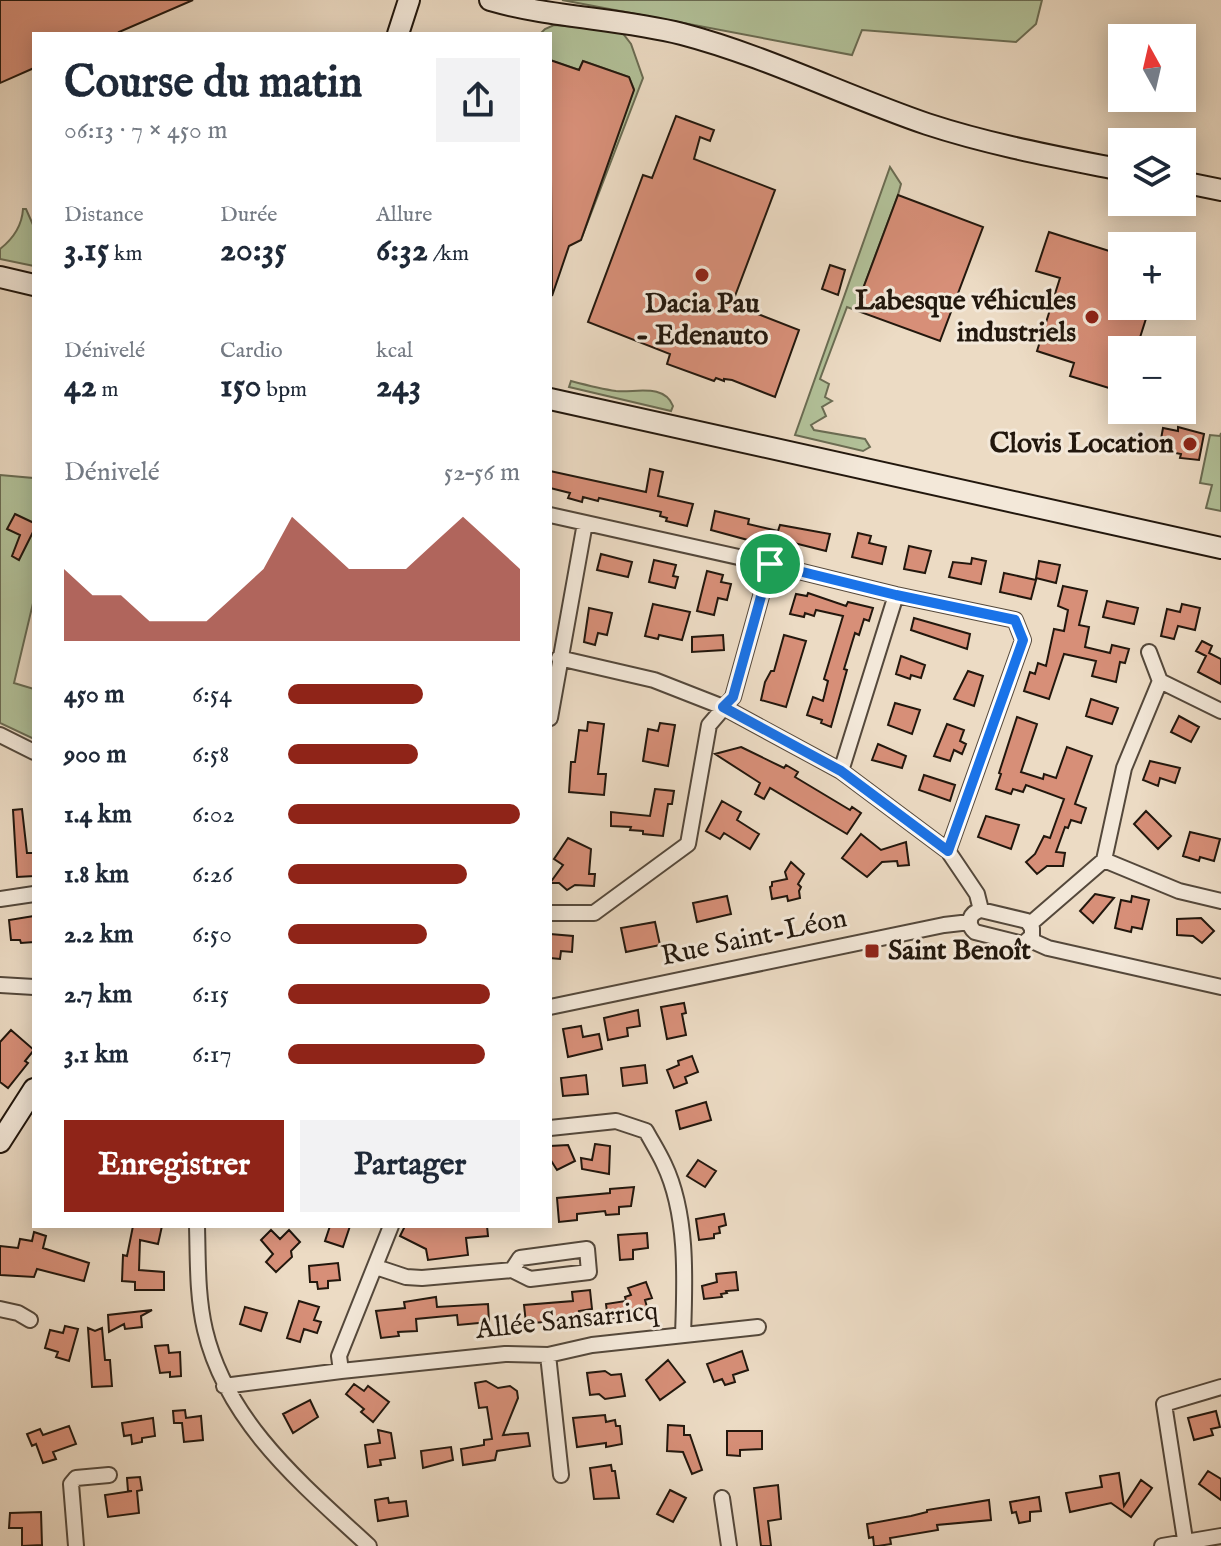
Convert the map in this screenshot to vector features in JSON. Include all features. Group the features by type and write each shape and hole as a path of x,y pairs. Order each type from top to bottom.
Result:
{"street":[{"path":"399,32 409,0"},
{"path":"490,0 680,33 765,61 928,124 1024,151 1108,167"},
{"path":"1196,185 1221,190"},
{"path":"0,277 32,285"},
{"path":"552,399 1221,548"},
{"path":"552,515 1015,620 1023,640 948,851"},
{"path":"552,705 585,523"},
{"path":"552,913 594,913 688,844 709,725 733,697 770,564"},
{"path":"841,771 896,595"},
{"path":"1149,652 1160,681 1221,711"},
{"path":"559,658 654,680 723,707 841,771 948,851 977,894 981,910"},
{"path":"1160,681 1124,768 1104,860 1030,932 1023,944 975,932 970,922 974,913 981,910 1027,921 1030,932 1048,948 1221,987"},
{"path":"2,742 32,751"},
{"path":"1104,860 1179,891 1221,901"},
{"path":"0,899 32,894"},
{"name":"Rue Saint-Léon","path":"552,1007 970,922"},
{"path":"0,985 32,987"},
{"path":"0,1142 32,1092"},
{"name":"Allée Sansarricq","path":"224,1386 505,1354 548,1355 592,1345 683,1335 685,1274 679,1217 665,1166 646,1131 616,1121 552,1128"},
{"path":"197,1228 199,1291 205,1330 224,1386 251,1429 276,1457 369,1546"},
{"path":"341,1371 339,1356 390,1228"},
{"name":"Allée Sansarricq","path":"376,1267 406,1277 512,1270 530,1279 589,1272 587,1249 520,1258 512,1270"},
{"path":"0,1309 18,1313 30,1320"},
{"path":"683,1335 758,1327"},
{"path":"548,1355 561,1475"},
{"path":"1186,1544 1164,1404 1221,1387"},
{"path":"76,1546 71,1484 76,1478 109,1475"},
{"path":"722,1498 729,1546"},
{"path":"1162,1546 1221,1536"}],"green space":[{"path":"562,0 1042,0 1036,24 1016,42 862,30 852,55"},
{"path":"554,25 621,31 631,44 643,78 582,237 634,89 629,77 583,61 579,70 552,61 552,32 542,32"},
{"path":"890,167 901,184 898,195 855,310 847,307 820,379 829,384 825,397 832,401 822,407 826,416 811,425 814,430 865,439 870,447 863,451 795,435"},
{"path":"23,209 26,209 32,222 32,266 0,259 0,249 21,221"},
{"path":"571,381 616,391 656,392 663,394 673,406 671,411 569,387"},
{"path":"1221,433 1221,511 1206,508 1212,485 1200,483 1210,435 1220,436"},
{"path":"0,475 32,478 32,607 14,683 32,688 32,738 0,723"}],"building":[{"path":"0,0 193,0 119,32 32,32 32,69 0,83"},
{"path":"552,61 579,70 583,61 629,77 634,90 581,240 569,246 552,296"},
{"path":"676,116 714,130 710,141 700,137 694,159 775,190 732,304 799,330 775,397 732,380 716,378 714,381 667,364 670,354 588,322 643,175 652,178"},
{"path":"898,195 983,227 940,341 855,310"},
{"path":"1049,232 1108,251 1108,320 1146,320 1140,336 1108,336 1108,388 1070,376 1074,363 1037,351 1060,278 1036,271"},
{"path":"830,265 845,270 838,295 822,289"},
{"name":"Clovis Location","path":"1178,427 1204,434 1199,460 1180,458 1181,454 1159,450 1163,428 1178,431"},
{"path":"650,469 663,472 658,496 693,504 687,526 666,521 667,518 660,516 661,512 599,498 598,501 583,497 582,502 568,498 570,493 552,488 552,471 646,492"},
{"path":"715,511 749,519 748,524 778,531 780,525 830,534 826,551 794,543 792,552 711,530"},
{"path":"15,514 32,522 32,534 19,560 12,556 20,535 7,529"},
{"path":"858,533 871,536 869,543 886,547 882,564 852,557"},
{"path":"909,546 931,551 925,573 904,569"},
{"path":"601,554 632,562 628,577 597,570"},
{"path":"972,558 986,561 981,584 949,577 953,562 971,564"},
{"path":"654,560 676,565 673,576 678,577 675,588 649,582"},
{"path":"1039,561 1060,565 1056,583 1036,578"},
{"path":"707,571 723,575 721,582 731,584 727,600 718,598 714,615 697,611"},
{"path":"1004,573 1036,580 1031,599 1000,592"},
{"path":"1063,586 1087,591 1079,625 1089,627 1085,647 1110,653 1112,645 1129,649 1125,663 1120,662 1116,682 1092,676 1096,661 1064,654 1049,699 1024,691 1030,672 1035,674 1038,663 1046,666 1054,629 1064,631 1068,610 1058,606"},
{"path":"808,593 846,606 848,602 873,608 869,621 864,619 859,635 855,633 831,727 807,715 813,697 823,701 828,681 824,679 843,616 816,610 814,616 790,614 796,594 807,596"},
{"path":"1107,601 1138,608 1134,624 1103,617"},
{"path":"653,604 690,612 682,640 659,635 658,639 645,636"},
{"path":"1182,604 1200,608 1195,630 1178,626 1174,639 1161,636 1167,609 1180,612"},
{"path":"589,608 612,613 607,635 598,633 595,645 584,642"},
{"path":"914,618 970,634 967,649 911,630"},
{"path":"723,635 724,650 692,652 692,637"},
{"path":"784,635 806,641 786,707 761,700 765,682 774,671"},
{"path":"1202,641 1212,646 1209,653 1221,659 1221,684 1198,672 1206,656 1196,651"},
{"path":"901,656 925,665 921,678 911,675 910,679 896,674"},
{"path":"968,671 983,676 974,706 954,699"},
{"path":"1091,699 1118,708 1112,724 1086,716"},
{"path":"895,703 920,710 912,734 888,725"},
{"path":"1179,716 1199,727 1191,742 1171,732"},
{"path":"1017,717 1037,724 1021,772 1043,779 1044,774 1056,778 1067,747 1092,756 1075,804 1086,808 1081,823 1071,820 1068,828 1065,827 1056,852 1065,853 1063,866 1047,866 1037,874 1026,862 1035,854 1044,836 1050,838 1064,799 1026,785 1023,792 1013,789 1011,794 996,789"},
{"path":"588,722 604,724 598,774 606,774 604,795 569,792 571,762 575,762 579,730 587,731"},
{"path":"660,723 675,725 668,766 643,761 648,729 658,731"},
{"path":"947,724 964,730 960,741 966,744 962,754 954,750 950,761 934,756"},
{"path":"878,744 906,756 902,768 872,760"},
{"path":"741,747 784,768 786,765 798,772 795,777 850,810 852,807 861,813 847,834 770,788 764,799 755,794 760,783 715,754"},
{"path":"1150,761 1180,768 1175,783 1160,778 1158,786 1143,780"},
{"path":"924,775 955,785 950,801 919,790"},
{"path":"655,789 674,791 672,804 668,804 663,836 643,834 643,831 630,830 631,827 611,826 611,812 650,816"},
{"path":"722,801 741,812 737,820 759,834 750,849 724,833 720,839 706,831"},
{"path":"22,809 27,853 32,853 32,876 17,877 13,810"},
{"path":"1146,811 1171,836 1158,849 1134,824"},
{"path":"986,816 1019,825 1011,849 978,837"},
{"path":"1190,832 1220,839 1214,861 1183,856"},
{"path":"861,834 881,850 906,842 909,865 898,866 897,861 882,862 867,877 842,858"},
{"path":"568,838 591,849 589,874 595,874 594,886 575,885 567,890 559,883 552,883 563,865 554,859"},
{"path":"791,862 804,874 798,884 801,887 800,898 788,901 787,896 772,899 772,882 787,879 785,872"},
{"path":"1095,894 1114,898 1093,923 1080,911"},
{"path":"727,896 731,914 697,922 693,903"},
{"path":"1132,896 1149,900 1142,929 1132,927 1131,932 1115,928 1121,900 1131,902"},
{"path":"32,916 32,942 11,940 9,920"},
{"path":"1201,918 1214,931 1202,943 1193,936 1177,935 1177,919"},
{"path":"655,922 660,945 626,952 621,928"},
{"path":"552,934 573,936 572,952 561,951 560,959 552,958"},
{"path":"684,1003 686,1013 682,1014 686,1035 667,1039 661,1007"},
{"path":"638,1010 640,1026 627,1028 628,1036 608,1040 604,1018"},
{"path":"581,1026 583,1037 599,1034 602,1049 568,1057 563,1029"},
{"path":"11,1030 32,1048 25,1061 28,1063 8,1088 0,1082 0,1042"},
{"path":"692,1056 698,1072 685,1077 687,1083 674,1088 667,1070 679,1065 678,1061"},
{"path":"645,1065 647,1083 623,1086 621,1068"},
{"path":"586,1075 588,1094 563,1096 561,1078"},
{"path":"706,1102 711,1120 680,1129 676,1111"},
{"path":"595,1144 610,1146 609,1174 582,1169 581,1158 592,1160"},
{"path":"568,1145 575,1161 557,1170 552,1162 552,1146"},
{"path":"698,1160 716,1171 705,1187 687,1176"},
{"path":"634,1187 631,1206 619,1207 619,1214 606,1215 605,1211 577,1214 577,1220 559,1222 557,1198 610,1193 610,1189"},
{"path":"724,1214 726,1225 719,1227 720,1233 714,1234 714,1238 699,1240 696,1219"},
{"path":"133,1228 162,1228 158,1244 140,1240 139,1270 164,1272 164,1290 135,1290 135,1282 122,1281 123,1255 127,1256"},
{"path":"329,1228 349,1228 343,1247 325,1241"},
{"path":"404,1228 487,1228 488,1236 466,1238 468,1255 428,1260 426,1249 400,1236"},
{"path":"271,1230 280,1239 289,1230 300,1242 291,1251 292,1257 276,1272 266,1262 273,1254 261,1240"},
{"path":"34,1232 46,1236 43,1248 89,1263 84,1281 37,1269 34,1277 0,1275 0,1246 18,1248 20,1239 32,1241"},
{"path":"647,1233 648,1248 633,1250 633,1259 620,1260 618,1235"},
{"path":"338,1263 340,1280 328,1281 328,1288 318,1289 317,1282 310,1282 309,1266"},
{"path":"736,1272 738,1290 726,1291 721,1294 722,1297 704,1299 702,1286 717,1282 716,1274"},
{"path":"646,1282 652,1298 645,1300 647,1307 608,1320 606,1304 626,1301 625,1297 631,1295 628,1288"},
{"path":"590,1290 592,1309 579,1311 580,1316 572,1317 572,1321 526,1323 524,1305 573,1301 572,1292"},
{"path":"436,1297 437,1307 488,1304 489,1322 458,1325 457,1315 416,1319 417,1331 398,1332 399,1336 381,1338 376,1311 405,1308 404,1302"},
{"path":"299,1301 319,1307 314,1320 321,1322 317,1333 304,1329 300,1342 287,1338"},
{"path":"245,1307 267,1313 261,1331 240,1324"},
{"path":"152,1310 141,1316 142,1327 125,1329 124,1324 109,1332 108,1315"},
{"path":"65,1326 78,1329 69,1361 56,1357 58,1352 45,1348 50,1330 63,1333"},
{"path":"88,1328 95,1331 102,1328 105,1360 110,1360 112,1386 92,1387"},
{"path":"168,1345 169,1353 180,1352 181,1376 170,1377 170,1372 160,1373 155,1346"},
{"path":"742,1351 748,1370 733,1375 735,1382 725,1385 722,1379 714,1382 707,1364"},
{"path":"668,1360 685,1382 660,1400 646,1380"},
{"path":"605,1371 611,1375 621,1374 625,1396 605,1399 599,1394 590,1395 587,1373"},
{"path":"486,1381 498,1388 510,1386 517,1391 518,1398 503,1435 528,1433 530,1446 497,1451 495,1460 463,1465 461,1449 484,1445 484,1440 492,1439 487,1407 479,1408 475,1383"},
{"path":"354,1384 364,1391 368,1386 389,1402 373,1422 361,1412 364,1409 346,1394"},
{"path":"310,1400 318,1417 293,1433 283,1414"},
{"path":"185,1410 186,1418 201,1416 203,1440 184,1442 182,1423 174,1423 173,1411"},
{"path":"1216,1411 1220,1427 1211,1429 1213,1435 1194,1440 1188,1418"},
{"path":"605,1415 606,1422 615,1420 616,1426 620,1426 622,1444 577,1447 573,1418"},
{"path":"153,1418 155,1436 132,1444 131,1435 124,1436 122,1423"},
{"path":"668,1425 684,1426 684,1435 690,1435 702,1470 692,1474 683,1452 667,1451"},
{"path":"69,1426 76,1444 53,1452 56,1459 43,1463 36,1444 32,1446 27,1434 40,1429 43,1435"},
{"path":"378,1430 391,1433 395,1458 380,1460 381,1465 368,1467 365,1445 380,1443"},
{"path":"727,1431 762,1431 762,1449 740,1450 740,1456 727,1455"},
{"path":"451,1447 453,1460 423,1468 421,1451"},
{"path":"611,1465 612,1471 615,1471 619,1498 594,1499 590,1468"},
{"path":"1208,1471 1221,1479 1221,1500 1199,1484"},
{"path":"1119,1473 1124,1506 1141,1480 1152,1488 1131,1517 1111,1503 1070,1512 1066,1493 1102,1487 1100,1476"},
{"path":"140,1477 142,1490 137,1491 139,1513 108,1517 105,1495 132,1491 128,1491 127,1478"},
{"path":"778,1485 781,1519 768,1521 771,1546 761,1546 754,1488"},
{"path":"670,1490 686,1498 673,1522 657,1514"},
{"path":"1039,1497 1041,1511 1030,1512 1030,1521 1019,1523 1016,1512 1012,1513 1010,1502"},
{"path":"388,1498 389,1503 406,1501 408,1516 378,1521 375,1500"},
{"path":"989,1500 991,1520 937,1525 938,1530 890,1538 891,1544 878,1546 874,1546 873,1537 869,1538 867,1524"},
{"path":"41,1512 42,1545 22,1546 22,1528 9,1528 10,1513"}],"place":[{"name":"Dacia Pau - Edenauto","path":"702,275"},
{"name":"Labesque véhicules industriels","path":"1092,317"},
{"name":"Clovis Location","path":"1190,444"},
{"name":"Saint Benoît","path":"872,951"}],"route":[{"path":"770,564 1015,620 1023,640 948,851 841,771 723,707 733,697 770,564"}]}
